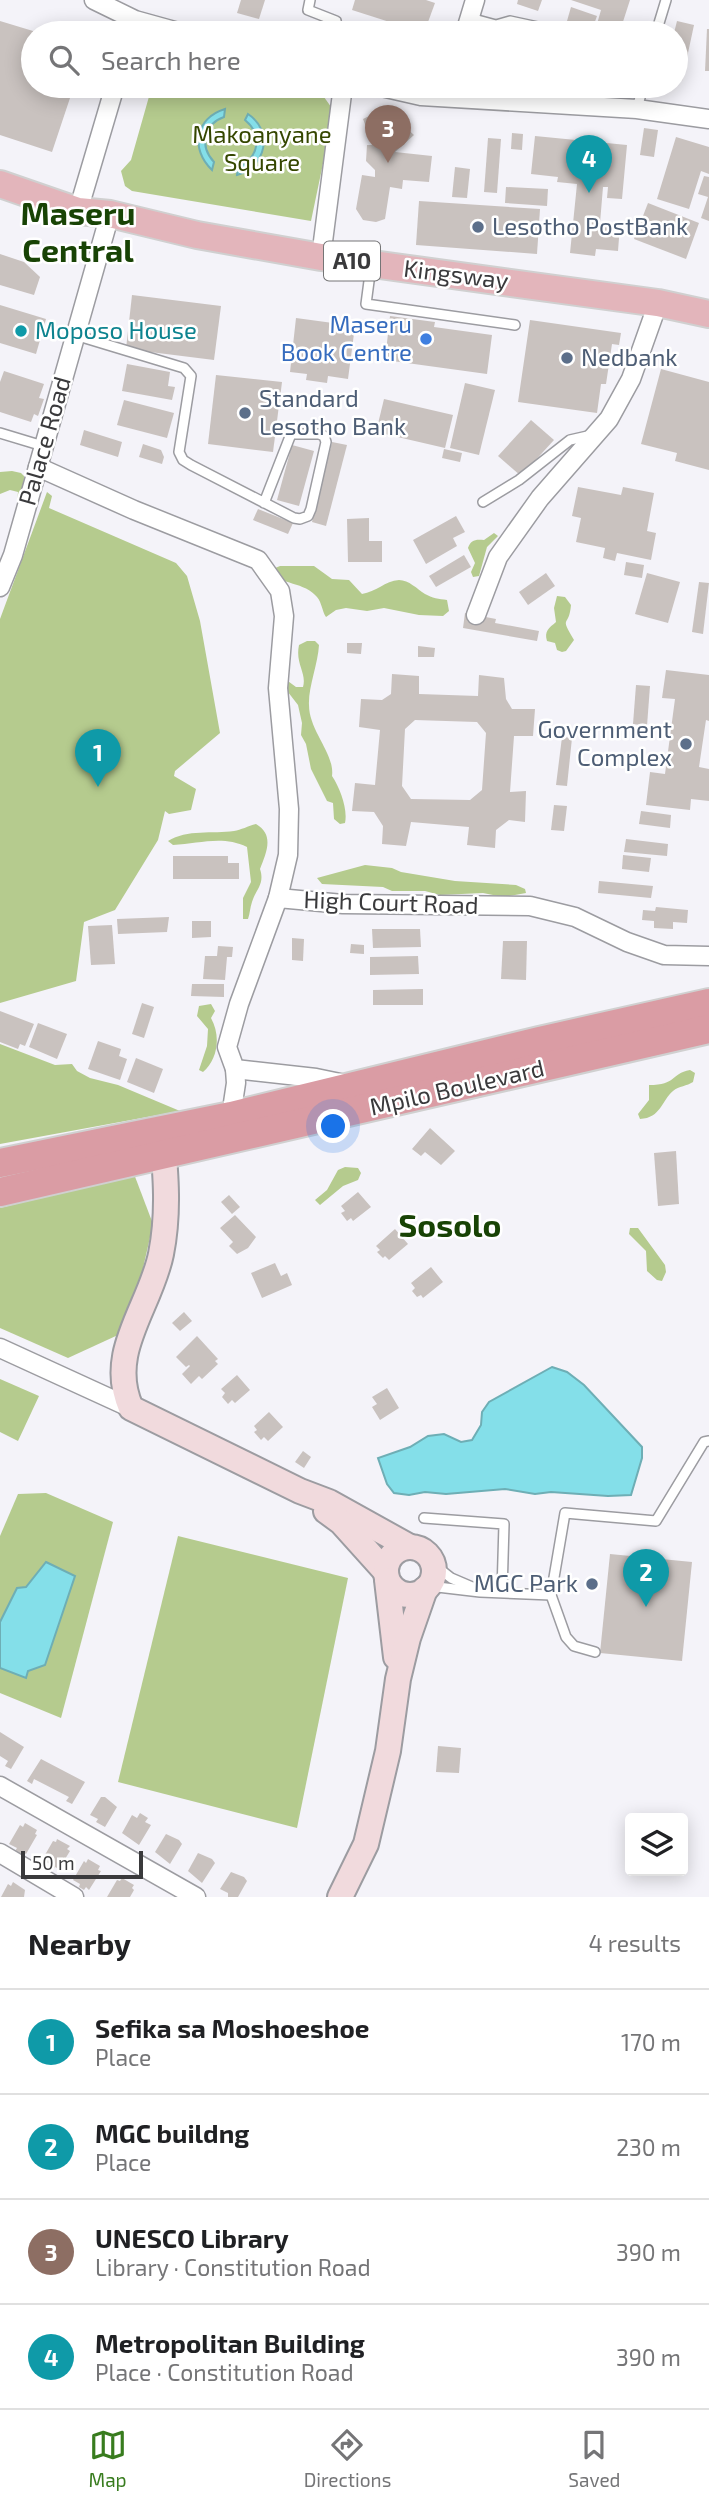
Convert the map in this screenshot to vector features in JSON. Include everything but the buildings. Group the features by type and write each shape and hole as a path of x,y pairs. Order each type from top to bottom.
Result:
{"highway":[{"name":"Mpilo Boulevard","path":"0,1192 163,1143 231,1116 709,1003"},
{"name":"Mpilo Boulevard","path":"0,1163 163,1143 709,1029"}],"main road":[{"name":"Kingsway","path":"0,184 78,211 110,214 197,235 321,257 658,303 709,314"},
{"path":"163,1143 167,1193 161,1256 123,1360 124,1393 131,1408 300,1491 329,1502 423,1552 429,1579 408,1639 398,1679 388,1751 366,1844 340,1897"},
{"path":"300,1491 341,1522 397,1591 404,1594 419,1593 429,1579"},
{"path":"398,1679 387,1565 395,1552 410,1547"}],"street":[{"path":"94,0 118,5 129,21"},
{"path":"78,211 111,98"},
{"path":"321,257 341,98"},
{"path":"515,98 637,109 709,119"},
{"name":"Palace Road","path":"0,587 13,555 110,214"},
{"path":"476,615 498,557 540,498 609,419 631,379 658,303"},
{"path":"38,467 134,510 258,560 280,591 284,617 278,688 289,810 288,855 278,898"},
{"name":"High Court Road","path":"231,1116 236,1083 235,1069 227,1047 239,1004 278,898 343,904 530,906 575,917 626,942 664,954 709,956"},
{"path":"235,1069 316,1078 350,1086"},
{"path":"0,1348 131,1408"},
{"path":"0,1786 197,1897"},
{"path":"0,1853 74,1897"}],"lane":[{"path":"310,0 308,10 335,21"},
{"path":"660,21 666,0"},
{"path":"637,109 640,98"},
{"path":"371,264 366,304 515,324"},
{"path":"75,335 184,368 191,376 179,452 183,460 264,503 294,518 308,516 327,442 324,436 319,433 291,433 264,503"},
{"path":"0,433 43,446"},
{"path":"483,502 519,480 570,440 593,435"},
{"path":"595,1651 574,1646 566,1637 551,1595 565,1513 656,1521 704,1442 709,1441"},
{"path":"424,1518 505,1524 502,1592"},
{"path":"429,1579 451,1578 480,1592"},
{"path":"429,1579 480,1592 551,1595"}],"green space":[{"name":"Makoanyane Square","path":"149,98 325,98 334,111 311,221 132,191 125,186 121,171 131,160"},
{"path":"12,471 24,476 23,512 13,533 7,568 0,582 0,569 16,517 18,492 10,490 0,494 0,472"},
{"path":"47,492 52,496 49,508 176,563 187,576 200,621 220,733 175,771 174,776 196,789 191,810 169,814 165,811 158,840 115,910 84,922 76,981 0,1003 0,619"},
{"path":"494,533 498,536 487,547 479,576 473,577 471,572 475,563 469,545"},
{"path":"280,566 314,566 332,579 349,580 362,594 389,582 403,580 428,595 447,600 449,611 443,616 419,615 384,608 367,611 346,608 336,610 326,617 319,599 312,592 279,579 268,571"},
{"path":"557,596 565,597 571,605 566,624 574,640 566,651 562,652 557,650 555,643 547,641 546,638 548,630 556,622 554,608"},
{"path":"315,641 319,645 310,691 310,715 330,759 332,776 343,799 346,817 345,823 340,824 334,819 333,803 327,801 311,769 306,744 301,735 302,723 298,705 281,683 281,676 296,687 303,687 304,677 298,652 299,645"},
{"path":"256,824 265,833 267,845 260,869 261,883 248,919 243,919 243,898 251,882 247,847 229,841 173,845 168,841 183,835 234,831"},
{"path":"365,865 455,881 516,885 525,889 526,893 503,897 483,893 440,895 425,891 392,891 383,887 322,884 317,878"},
{"path":"211,1004 215,1011 211,1018 217,1040 212,1061 203,1072 199,1070 207,1046 208,1029 197,1016 199,1006"},
{"path":"0,1044 55,1065 72,1064 77,1071 90,1078 118,1085 180,1111 0,1144"},
{"path":"690,1070 695,1073 693,1082 673,1091 657,1112 640,1119 638,1114 649,1100 649,1085 664,1083"},
{"path":"345,1167 358,1168 361,1173 358,1180 343,1186 320,1205 315,1200 327,1190 338,1170"},
{"path":"134,1174 153,1224 137,1295 118,1335 68,1358 0,1328 0,1208"},
{"path":"630,1228 638,1228 665,1265 666,1272 662,1281 647,1271 646,1251 629,1234"},
{"path":"0,1379 39,1396 18,1441 0,1432"},
{"path":"46,1493 113,1522 61,1718 0,1693 0,1536 18,1494"},
{"path":"178,1536 348,1578 297,1828 118,1782"}],"water":[{"path":"225,109 224,117 212,125 206,136 206,149 214,162 212,170 201,153 199,135 207,119"},
{"path":"248,114 261,130 263,148 255,164 237,175 238,167 250,158 256,146 254,132 245,120"},
{"path":"552,1367 567,1372 584,1385 642,1447 642,1458 631,1495 551,1492 535,1494 505,1489 409,1495 394,1493 387,1484 378,1458 410,1447 428,1436 444,1434 461,1442 472,1440 481,1425 482,1412 489,1402"},
{"path":"46,1562 75,1576 45,1665 28,1671 26,1678 0,1668 0,1622 17,1588 26,1587"}],"place":[{"name":"UNESCO Library","path":"388,163"},
{"name":"Metropolitan Building","path":"589,193"},
{"name":"Lesotho PostBank","path":"478,227"},
{"name":"Moposo House","path":"21,331"},
{"name":"Maseru Book Centre","path":"426,339"},
{"name":"Nedbank","path":"567,358"},
{"name":"Standard Lesotho Bank","path":"245,413"},
{"name":"Government Complex","path":"686,744"},
{"name":"Sefika sa Moshoeshoe","path":"98,787"},
{"name":"MGC Park","path":"592,1584"},
{"name":"MGC buildng","path":"646,1607"}],"district":[{"name":"Maseru Central","path":"78,232"},
{"name":"Sosolo","path":"450,1226"}]}
